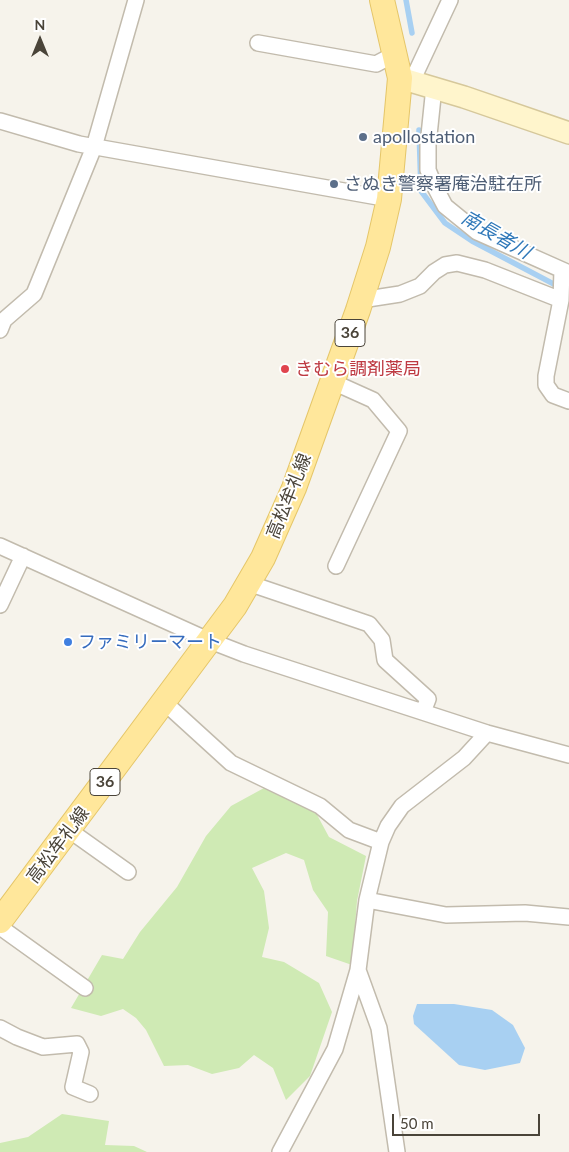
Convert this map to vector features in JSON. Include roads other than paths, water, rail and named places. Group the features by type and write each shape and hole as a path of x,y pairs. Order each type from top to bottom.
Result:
{"main road":[{"name":"高松牟礼線","path":"0,921 235,606 263,558 294,488 361,300 378,247 389,199 406,79 395,54 382,0"}],"street":[{"path":"0,330 4,320 34,294 94,147 136,0"},
{"path":"450,0 406,79 569,133"},
{"path":"258,43 376,64 395,54"},
{"path":"434,88 428,145 428,170 445,206 477,232 564,273 546,385 554,395 569,401"},
{"path":"0,121 79,144 389,199"},
{"path":"361,300 400,294 420,286 434,272 445,265 457,263 485,270 561,296"},
{"path":"333,382 372,400 399,431 336,566"},
{"path":"0,546 208,640 244,654 487,733 569,755"},
{"path":"0,605 23,556"},
{"path":"248,583 369,624 382,640 385,660 428,699 424,712"},
{"path":"164,702 232,763 320,806 349,830 381,842"},
{"path":"280,1152 335,1049 358,970 367,900 381,842 388,826 402,806 464,758 487,733"},
{"path":"69,830 128,872"},
{"path":"367,900 446,915 525,913 569,917"},
{"path":"0,926 85,988"},
{"path":"358,970 379,1028 397,1152"},
{"path":"0,1028 43,1047 77,1044 81,1052 73,1087 90,1094"}],"water":[{"path":"417,1004 454,1004 492,1010 513,1025 525,1048 520,1063 485,1070 459,1065 414,1024 413,1016"}],"waterway":[{"name":"南長者川","path":"406,0 412,33"},
{"name":"南長者川","path":"419,130 421,191 445,223 472,241 569,292"}],"place":[{"name":"apollostation","path":"363,137"},
{"name":"さぬき警察署庵治駐在所","path":"334,184"},
{"name":"きむら調剤薬局","path":"285,369"},
{"name":"ファミリーマート","path":"68,642"}]}
